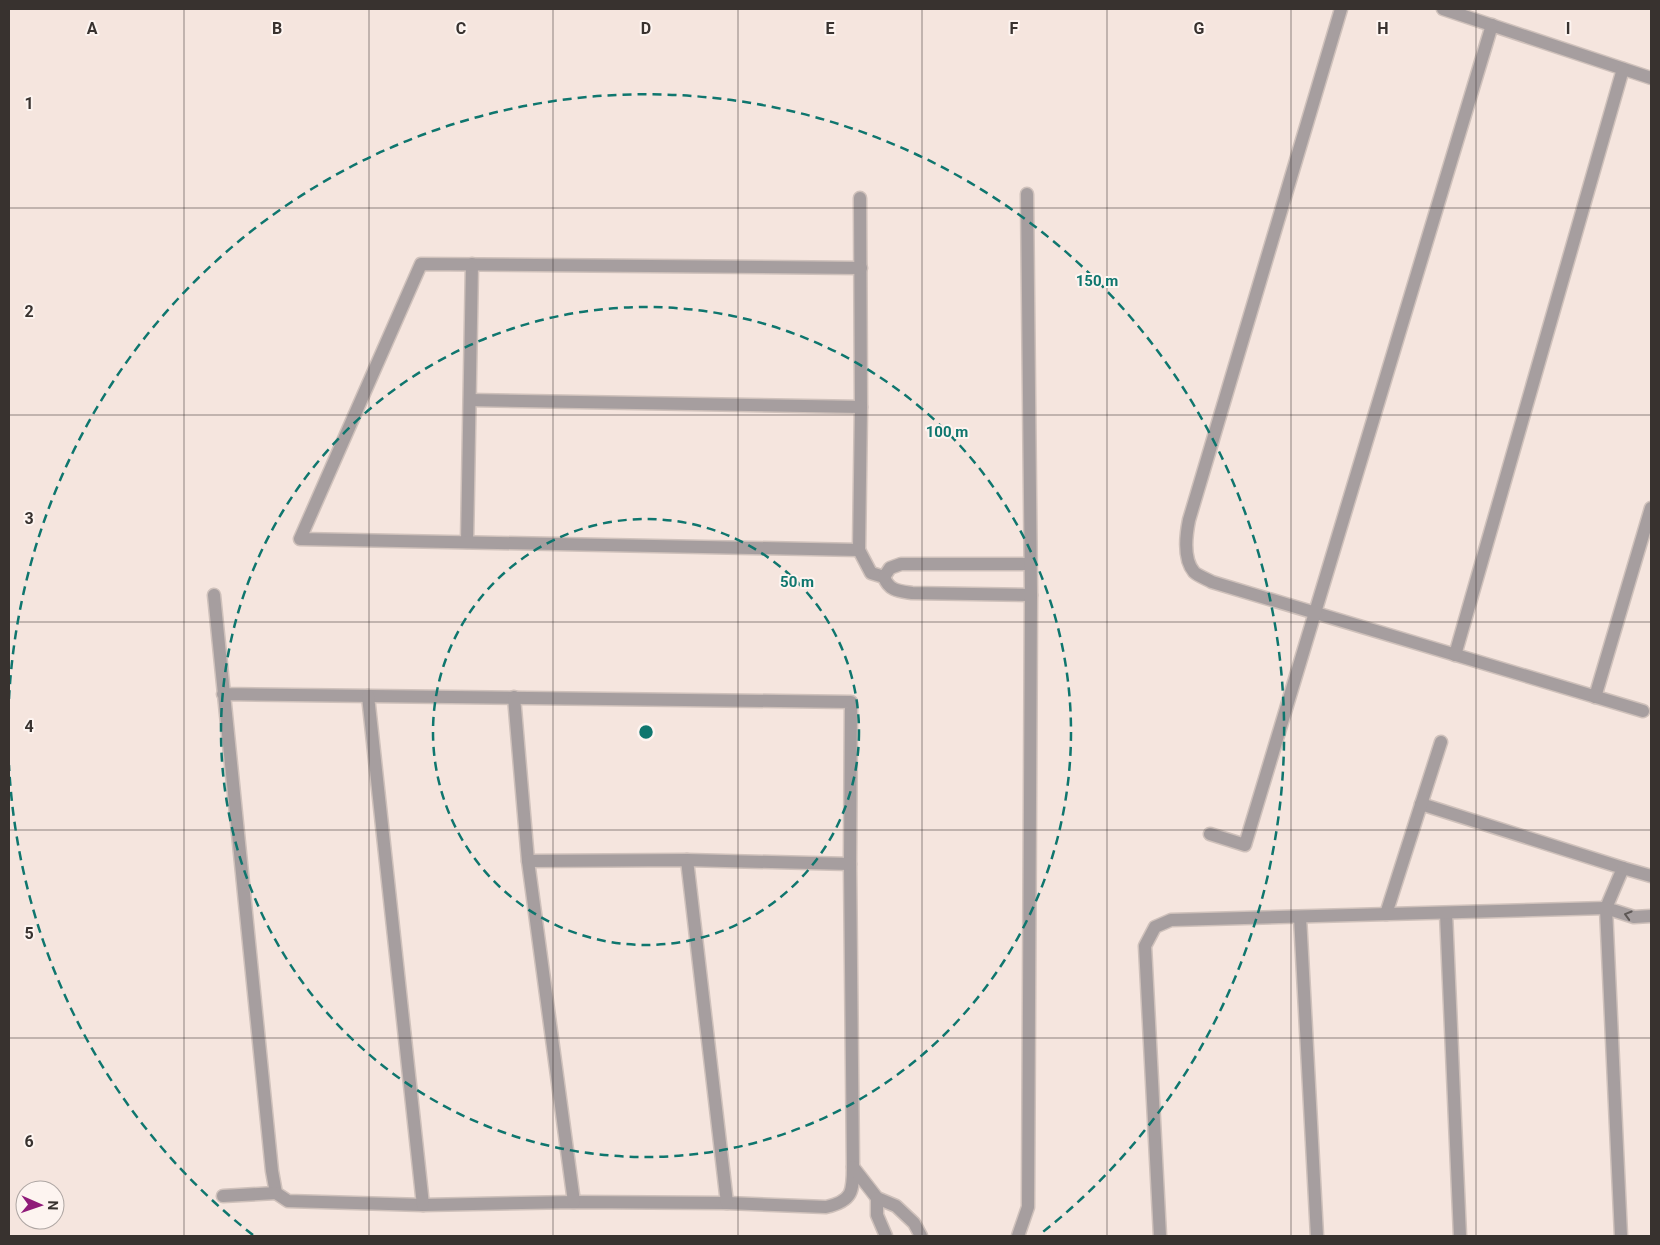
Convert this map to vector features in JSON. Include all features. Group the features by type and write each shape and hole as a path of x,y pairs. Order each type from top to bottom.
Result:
{"street":[{"path":"1342,9 1189,520 1186,534 1189,562 1195,573 1212,582 1643,711"},
{"path":"1443,9 1651,78"},
{"path":"1210,834 1246,845 1492,25"},
{"path":"1455,655 1623,68"},
{"path":"1018,1236 1028,1207 1031,595 1027,194"},
{"path":"860,198 861,407 858,550 871,573 884,577 887,584 896,591 912,593 1031,595"},
{"path":"858,550 300,539 421,264 861,268"},
{"path":"467,542 472,264"},
{"path":"470,400 861,407"},
{"path":"1595,696 1651,508"},
{"path":"884,577 890,568 901,564 1030,564"},
{"path":"214,595 272,1171 276,1193"},
{"path":"223,694 851,702 850,864 854,1167 853,1188 846,1198 838,1204 826,1207 726,1203 574,1202 423,1205 288,1201 276,1193 223,1196"},
{"path":"368,696 423,1205"},
{"path":"514,697 528,862 574,1202"},
{"path":"1386,914 1441,742"},
{"path":"1421,804 1651,876"},
{"path":"528,862 687,860 850,864"},
{"path":"687,860 726,1203"},
{"path":"1621,1236 1606,908 1623,868"},
{"path":"1160,1236 1145,946 1155,927 1171,920 1606,908 1634,917 1651,916"},
{"path":"1446,913 1460,1236"},
{"path":"1300,917 1317,1236"},
{"path":"854,1167 877,1198 896,1206 914,1223 921,1236"},
{"path":"877,1198 877,1215 886,1236"}]}
